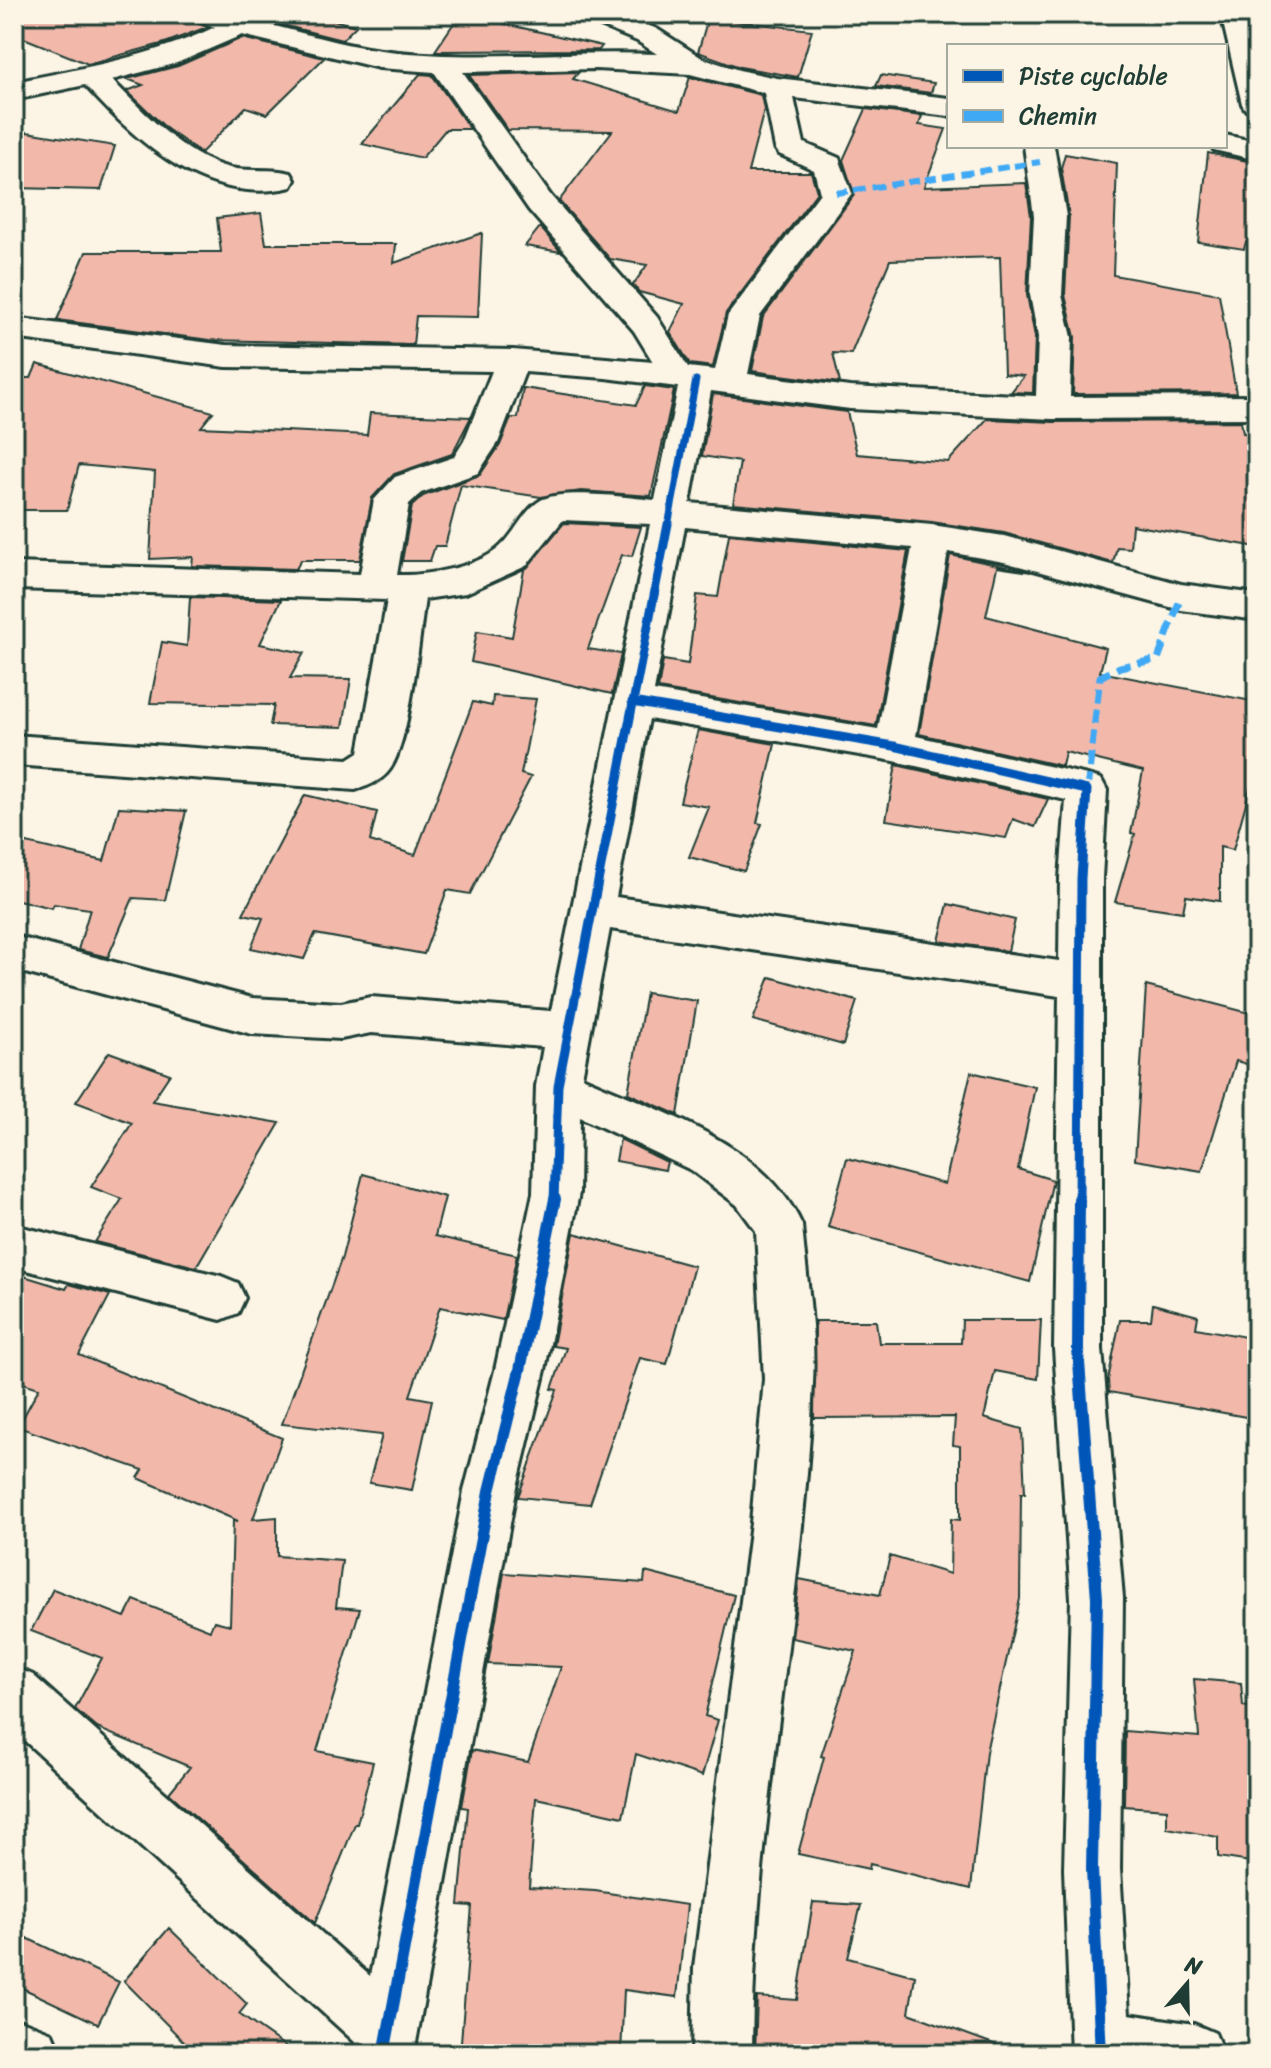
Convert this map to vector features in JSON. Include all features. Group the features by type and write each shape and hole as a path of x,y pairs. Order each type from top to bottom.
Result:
{"street":[{"path":"207,14 248,20 379,59 443,64 595,60 693,65"},
{"path":"596,14 647,35 693,65 732,78 777,87 947,107"},
{"path":"1235,14 1257,104"},
{"path":"14,91 168,55 248,20"},
{"path":"443,64 491,140 573,244 653,332 667,352 701,380"},
{"path":"91,74 117,104 200,167 244,180 280,180"},
{"path":"386,2043 490,1491 520,1370 556,1193 558,1086 568,1031 669,513 701,380 744,315 836,193 828,165 790,148 777,87"},
{"path":"1227,144 1257,151"},
{"path":"1039,148 1050,216 1046,295 1055,337 1053,408"},
{"path":"14,328 226,356 513,361 605,367 850,398 1053,408 1257,407"},
{"path":"14,750 355,775 373,763 381,751 392,587 392,500 408,485 466,465 481,443 513,361"},
{"path":"14,576 392,587 453,584 513,557 547,514 556,508 623,508 932,537 1004,549 1181,597 1257,607"},
{"path":"894,746 932,537"},
{"path":"632,702 894,746 1087,790 1081,878 1078,1349 1097,1598 1092,1869 1100,2046 1194,2054"},
{"path":"592,910 1080,982"},
{"path":"14,953 252,1016 341,1021 371,1015 568,1031"},
{"path":"558,1086 707,1156 753,1191 779,1225 789,1379 777,1523 723,1967 722,2054"},
{"path":"14,1246 221,1298"},
{"path":"14,1694 386,2043"},
{"path":"14,2048 31,2054"}],"building":[{"path":"14,14 190,14 196,23 207,27 165,43 88,64 14,34"},
{"path":"266,14 311,14 356,26 342,40 267,21"},
{"path":"460,14 602,46 599,50 435,51"},
{"path":"708,18 812,30 798,77 740,67 698,52"},
{"path":"242,38 324,58 267,114 246,107 201,153 167,129 127,91 143,85 127,79 178,66"},
{"path":"579,72 573,79 679,111 690,77 761,95 764,110 748,172 811,172 817,192 726,313 713,367 690,364 670,332 684,304 639,292 633,285 647,265 610,259 559,201 612,131 508,130 469,75"},
{"path":"420,74 432,75 470,129 446,129 422,158 362,144"},
{"path":"881,75 934,83 931,93 876,86"},
{"path":"866,109 922,116 919,125 946,129 924,187 1026,183 1031,216 1027,295 1035,337 1033,393 1011,392 1024,376 1004,374 1000,257 890,260 851,354 833,353 840,383 752,371 763,317 854,195 843,160"},
{"path":"14,130 115,146 101,190 14,188"},
{"path":"1208,153 1257,163 1257,241 1246,242 1244,249 1198,242"},
{"path":"1065,154 1117,163 1113,275 1219,294 1236,393 1073,394 1075,337 1065,295 1069,216 1061,168"},
{"path":"261,213 266,244 396,244 394,263 482,233 478,317 416,316 413,345 210,340 57,320 86,252 221,252 217,218"},
{"path":"540,227 561,252 525,246"},
{"path":"37,364 213,412 201,427 367,435 370,413 471,417 452,454 394,474 372,498 360,560 301,560 296,569 192,566 193,557 150,559 155,472 79,465 67,510 14,510 14,378 31,378"},
{"path":"645,386 674,390 651,496 581,491 541,497 461,485 445,546 435,546 430,561 402,561 412,506 423,496 480,475 500,445 511,418 518,418 523,388 636,405"},
{"path":"713,394 847,412 857,454 948,462 987,419 1053,422 1241,421 1243,433 1257,434 1257,547 1132,525 1130,548 1117,547 1113,563 1004,533 932,522 733,504 740,462 702,456"},
{"path":"564,523 641,527 632,556 622,555 588,649 621,654 612,694 471,662 477,631 512,637 524,570"},
{"path":"729,534 908,551 876,726 658,689 663,660 688,664 697,595 718,597"},
{"path":"950,555 1031,572 997,567 986,616 1106,648 1100,672 1257,702 1252,781 1233,850 1220,847 1220,901 1186,896 1183,912 1115,902 1135,834 1131,833 1143,771 1065,752 1062,766 919,734"},
{"path":"190,597 281,600 260,644 304,653 290,678 351,679 343,727 270,725 274,705 150,703 162,642 187,646"},
{"path":"493,696 536,699 521,774 531,777 470,894 447,890 424,954 315,934 304,959 251,948 263,918 243,914 305,795 377,812 370,841 415,855 473,702 492,706"},
{"path":"698,730 775,744 757,823 762,824 744,871 689,857 709,807 680,802"},
{"path":"896,765 1048,799 1035,827 1013,819 1006,838 886,820"},
{"path":"119,807 186,811 165,900 133,898 108,957 78,950 90,909 54,904 52,908 14,899 14,840 104,861"},
{"path":"948,904 1015,920 1008,951 939,941"},
{"path":"770,977 857,1001 843,1045 753,1020"},
{"path":"1146,986 1257,1015 1257,1067 1236,1061 1202,1171 1135,1160"},
{"path":"646,993 697,1001 678,1115 628,1093"},
{"path":"109,1052 170,1074 152,1101 280,1123 196,1267 95,1242 122,1199 91,1187 132,1123 76,1102"},
{"path":"971,1072 1035,1087 1018,1169 1053,1180 1030,1282 828,1227 847,1158 945,1184"},
{"path":"620,1139 667,1162 665,1170 616,1161"},
{"path":"363,1174 445,1197 435,1236 517,1255 503,1320 440,1307 410,1396 432,1400 412,1490 369,1483 382,1435 282,1424 342,1257"},
{"path":"574,1233 694,1266 667,1364 640,1358 590,1504 518,1497 557,1390 552,1389 566,1348 553,1346"},
{"path":"14,1273 66,1289 69,1284 110,1295 79,1355 282,1438 253,1519 277,1517 277,1556 342,1561 336,1607 360,1609 317,1751 373,1762 357,1824 315,1923 169,1793 190,1767 97,1728 75,1709 102,1658 31,1631 53,1589 125,1617 134,1600 210,1630 214,1621 230,1625 233,1521 238,1521 138,1478 143,1470 18,1427 39,1388 14,1380"},
{"path":"1153,1304 1198,1316 1196,1328 1257,1339 1257,1419 1109,1392 1108,1380 1120,1320 1151,1320"},
{"path":"962,1320 1041,1320 1038,1379 995,1371 984,1418 1022,1429 1025,1493 1021,1493 1020,1599 986,1752 971,1889 870,1864 869,1869 798,1854 824,1757 821,1756 856,1651 792,1638 799,1579 880,1595 890,1556 950,1574 951,1519 960,1520 960,1446 953,1445 955,1417 814,1418 815,1321 876,1321 879,1343 961,1343"},
{"path":"645,1572 734,1595 705,1716 718,1720 702,1776 636,1754 623,1817 536,1798 529,1887 595,1891 687,1905 677,1997 624,1990 621,2054 460,2054 472,1906 459,1905 468,1808 462,1807 472,1750 528,1762 561,1667 488,1664 504,1573 644,1583"},
{"path":"1194,1679 1241,1683 1243,1706 1257,1708 1257,1863 1218,1857 1218,1837 1167,1828 1167,1809 1124,1806 1125,1731 1199,1737"},
{"path":"813,1902 861,1905 848,1958 915,1976 909,2013 1007,2049 1006,2054 755,2054 757,1997 797,2000"},
{"path":"169,1928 247,2004 239,2014 296,2054 196,2054 124,1981"},
{"path":"14,1932 119,1982 98,2024 14,1984"}],"marked path":[{"path":"836,193 1040,162"},
{"path":"1087,790 1100,677 1120,667 1158,659 1181,597"}],"cycle path":[{"path":"384,2054 490,1491 520,1370 556,1193 558,1086 696,380"},
{"path":"632,702 894,746 1087,790 1081,878 1078,1349 1097,1598 1092,1869 1101,2054"}]}
